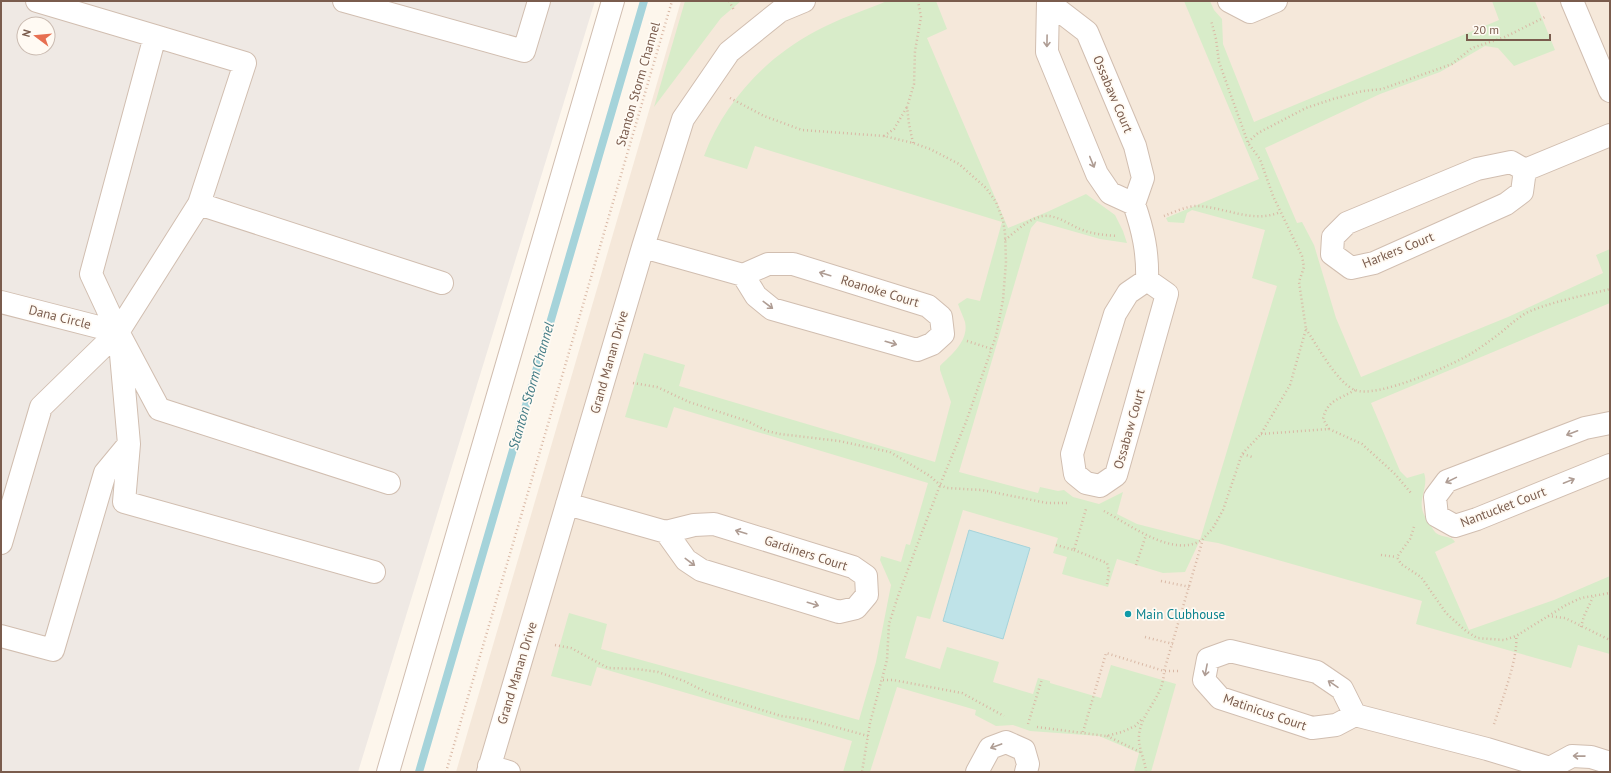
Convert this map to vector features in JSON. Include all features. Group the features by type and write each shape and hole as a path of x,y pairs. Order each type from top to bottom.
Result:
{"street":[{"path":"1,543 41,407 118,332 199,204 245,63 37,1"},
{"path":"344,1 372,5 524,51 539,1"},
{"path":"388,772 613,1"},
{"name":"Grand Manan Drive","path":"495,770 567,504 643,247 683,119 729,52 778,6 804,1"},
{"name":"Ossabaw Court","path":"1048,1 1087,32 1135,146 1143,178 1134,204 1110,193 1097,174 1047,52 1048,1"},
{"path":"1229,1 1250,12 1276,1"},
{"path":"1572,1 1610,91"},
{"path":"155,36 91,274 118,332 159,409 389,483"},
{"path":"1525,170 1610,135"},
{"name":"Harkers Court","path":"1511,162 1525,170 1522,192 1506,204 1374,263 1350,268 1332,254 1333,238 1347,223 1477,169 1511,162"},
{"path":"199,204 442,283"},
{"path":"1134,204 1142,227 1148,260 1147,280"},
{"path":"643,247 743,275"},
{"name":"Roanoke Court","path":"768,264 793,264 928,306 941,317 943,334 932,344 917,350 772,309 756,296 743,275 768,264"},
{"name":"Ossabaw Court","path":"1147,280 1167,294 1116,475 1100,486 1086,483 1075,474 1072,454 1074,447 1115,314 1128,293 1147,280"},
{"name":"Dana Circle","path":"1,302 118,332"},
{"path":"118,332 130,444 124,502 374,572"},
{"name":"Nantucket Court","path":"1610,423 1585,428 1447,481 1435,497 1437,516 1455,526 1477,519 1610,465"},
{"path":"1,636 53,650 105,473 130,444"},
{"name":"Gardiners Court","path":"567,504 666,532 694,525 714,524 853,567 866,576 867,595 856,608 838,612 701,570 686,560 666,532"},
{"name":"Matinicus Court","path":"1230,651 1317,672 1342,689 1355,715 1336,725 1312,728 1220,698 1204,680 1208,659 1230,651"},
{"path":"1355,715 1487,749 1551,770 1572,756 1591,757 1610,762"},
{"path":"977,772 990,748 1006,742 1024,750 1028,764 1026,772"}],"path":[{"name":"Stanton Storm Channel","path":"446,772 672,1"},
{"path":"729,1 734,10"},
{"path":"884,136 894,129 908,107 914,84 915,52 921,17 918,1"},
{"path":"1210,16 1216,39 1219,62 1248,142 1260,159 1273,196 1302,256 1304,266 1299,282 1306,329 1326,360 1343,381 1355,390 1364,391 1383,388 1427,374 1449,365 1471,353 1528,312 1550,304 1610,289"},
{"path":"1248,142 1258,132 1306,108 1363,91 1382,89 1452,64 1472,48 1505,37 1547,16"},
{"path":"908,107 909,124 913,143"},
{"path":"1158,219 1179,210 1196,206 1248,216 1272,216 1280,212"},
{"path":"1005,240 1025,223 1037,217 1047,216 1063,220 1080,229 1101,235 1121,236"},
{"path":"1099,509 1146,535 1165,543 1180,545 1196,544 1203,539 1213,528 1223,510 1242,454 1261,434 1290,385 1306,329"},
{"path":"633,384 657,387 689,402 747,421 767,431 839,441 890,452 930,476 940,485 947,488 982,490 1047,503 1076,504"},
{"path":"1329,429 1322,419 1324,411 1336,400 1355,390"},
{"path":"1242,454 1252,456"},
{"path":"1074,550 1087,506 1082,505"},
{"path":"1136,564 1146,535"},
{"path":"1106,736 1122,732 1135,726 1143,718 1161,687 1164,671 1190,588 1203,539"},
{"path":"1056,545 1074,550 1106,563 1109,572 1107,584"},
{"path":"1380,555 1397,557"},
{"path":"1161,581 1190,588"},
{"path":"1581,627 1584,616 1594,597"},
{"path":"1547,616 1565,618 1610,640"},
{"path":"1494,727 1514,657 1517,644 1516,636"},
{"path":"1145,637 1173,644"},
{"path":"555,646 571,648 608,668 637,669 658,672 684,681 708,693 781,716 810,720 868,736"},
{"path":"1083,732 1106,653 1164,671"},
{"path":"1015,747 1027,724 1042,679"},
{"path":"882,680 893,680 962,694 1008,718"},
{"path":"1143,718 1139,735 1140,752 1146,762 1146,772"},
{"path":"1021,722 1042,728 1106,736 1140,752"}],"shaded area":[{"path":"1,1 595,1 358,772 1,772"},
{"path":"681,1 1610,1 1610,772 456,772"}],"green space":[{"path":"685,1 741,1 721,18 654,107"},
{"path":"887,1 936,1 947,29 927,38 1008,228 1086,194 1115,215 1127,243 1100,239 1037,221 1031,228 959,472 1038,493 1040,487 1058,491 1064,490 1073,497 1099,504 1123,492 1117,514 1137,524 1200,540 1185,572 1163,573 1117,559 1108,587 1062,574 1067,557 1053,553 1058,538 963,510 930,619 917,616 905,658 940,669 947,647 999,662 993,682 1033,694 1038,678 1101,698 1111,665 1176,684 1151,772 1134,772 1139,753 1099,736 1030,731 1013,725 996,726 975,715 976,710 897,687 870,772 843,772 852,741 597,667 591,686 551,676 569,613 607,624 601,649 859,720 876,662 891,585 880,560 881,556 901,562 906,544 910,545 928,483 674,407 667,428 625,417 644,353 685,365 679,386 935,462 951,402 940,366 958,347 962,341 966,329 958,304 967,298 980,301 1002,222 755,146 747,169 704,156 713,136 735,100 749,83 780,54 824,27"},
{"path":"1184,1 1210,1 1214,10 1222,19 1223,44 1254,122 1499,20 1492,1 1535,1 1555,50 1514,66 1498,48 1485,46 1440,72 1380,94 1265,148 1297,223 1302,222 1314,245 1336,318 1361,377 1508,317 1603,273 1596,255 1610,249 1610,303 1371,403 1400,471 1407,478 1424,473 1425,483 1422,507 1427,520 1436,533 1441,536 1451,538 1455,542 1435,552 1469,630 1554,600 1610,576 1610,654 1578,645 1571,668 1416,624 1422,601 1218,543 1200,540 1277,286 1252,278 1265,230 1192,210 1187,213 1184,223 1168,222 1166,218 1259,179"}],"water":[{"path":"969,530 1030,548 1003,639 943,621"}],"waterway":[{"name":"Stanton Storm Channel","path":"419,772 644,1"}],"place":[{"name":"Main Clubhouse","path":"1128,614"}]}
